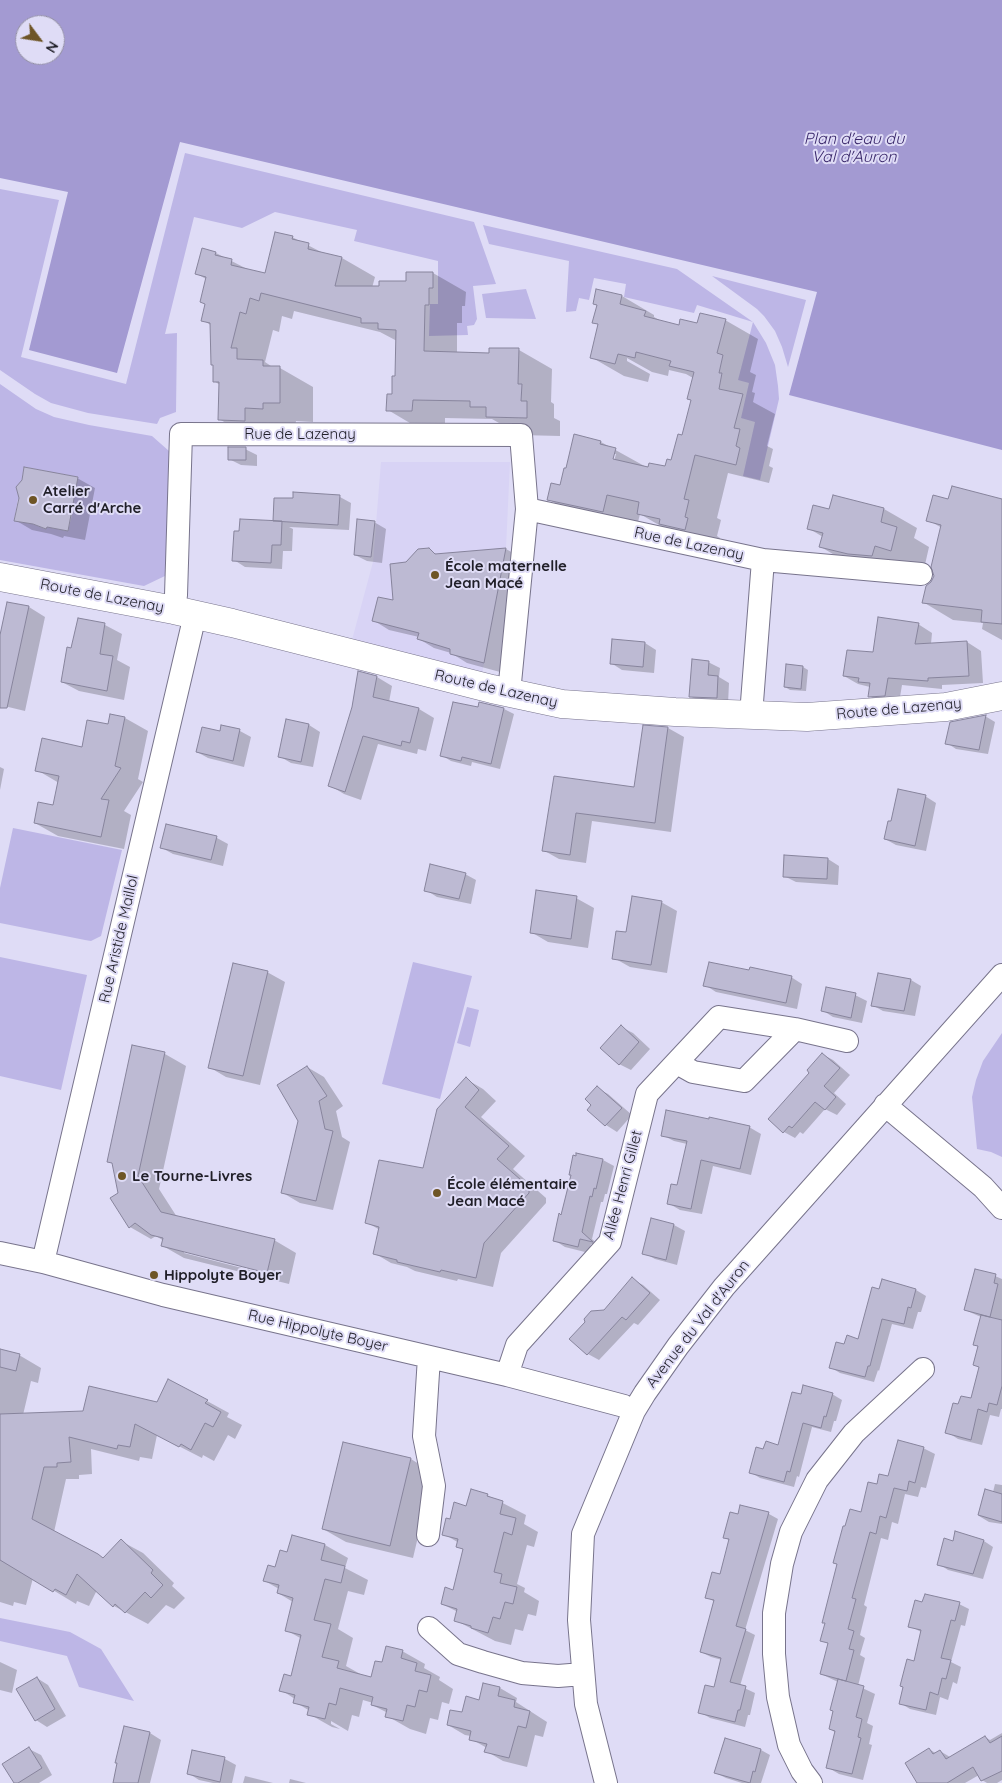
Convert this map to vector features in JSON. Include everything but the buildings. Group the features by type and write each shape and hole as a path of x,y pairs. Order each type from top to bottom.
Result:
{"street":[{"name":"Rue de Lazenay","path":"184,612 176,586 181,434 521,435 527,509 509,693"},
{"name":"Rue de Lazenay","path":"527,509 763,560 921,574"},
{"name":"Rue de Lazenay","path":"751,715 763,560"},
{"name":"Route de Lazenay","path":"0,577 184,612 509,693 562,704 676,712 807,716 946,707 1002,696"},
{"name":"Rue Aristide Maillol","path":"43,1262 184,612"},
{"name":"Avenue du Val d'Auron","path":"606,1783 586,1704 583,1674 579,1620 583,1534 634,1411 678,1346 724,1287 1002,975"},
{"name":"Allée Henri Gillet","path":"507,1375 518,1345 610,1242 647,1094 719,1018 795,1029 847,1040"},
{"path":"677,1063 693,1072 744,1081 795,1029"},
{"path":"885,1105 983,1187 1002,1208"},
{"name":"Rue Hippolyte Boyer","path":"0,1254 43,1262 164,1295 507,1375 624,1406 634,1411"},
{"path":"428,1534 434,1486 424,1436 429,1357"},
{"path":"811,1783 802,1771 789,1745 778,1697 774,1654 774,1613 782,1564 791,1532 817,1480 854,1433 923,1369"},
{"path":"430,1628 458,1654 491,1664 522,1673 558,1676 583,1674"}],"shaded area":[{"path":"185,153 474,222 496,284 473,286 477,319 474,325 467,326 468,335 429,336 430,304 438,304 438,261 354,241 357,230 275,212 242,228 194,217 165,334 177,333 176,412 160,418 157,424 88,413 51,403 0,370 0,189 59,200 21,357 126,384"},
{"path":"483,225 677,269 753,322 697,305 694,313 624,297 626,284 594,278 589,300 579,298 576,311 566,312 569,261 489,244"},
{"path":"712,276 806,300 788,367 775,331 764,316"},
{"path":"526,289 536,319 486,318 482,294"},
{"path":"753,322 766,343 775,365 779,399 760,480 743,476 755,422 741,418 749,383 738,380"},
{"path":"0,384 36,409 54,417 152,436 169,451 167,575 144,586 0,560","holes":["24,467 46,471 56,476 57,473 78,477 68,531 47,527 45,529 33,524 14,521 18,499 21,499 16,487 21,485"]},
{"name":"École maternelle Jean Macé","path":"381,462 510,462 506,548 482,674 352,640 373,562"},
{"path":"13,828 122,850 101,936 91,941 0,923 0,888"},
{"path":"0,957 87,975 61,1090 0,1076"},
{"path":"413,962 472,976 440,1099 382,1084"},
{"path":"467,1007 479,1010 470,1047 457,1043"},
{"path":"1002,1033 1002,1157 977,1149 972,1097 983,1061"},
{"path":"0,1618 70,1632 101,1649 134,1701 79,1687 67,1656 0,1641"}],"water":[{"name":"Plan d'eau du Val d'Auron","path":"0,0 1002,0 1002,450 789,395 817,292 180,142 117,373 29,350 68,192 0,178"}],"place":[{"name":"Atelier Carré d'Arche","path":"33,500"},
{"name":"École maternelle Jean Macé","path":"435,575"},
{"name":"Le Tourne-Livres","path":"122,1176"},
{"name":"École élémentaire Jean Macé","path":"437,1193"},
{"name":"Hippolyte Boyer","path":"154,1275"}]}
